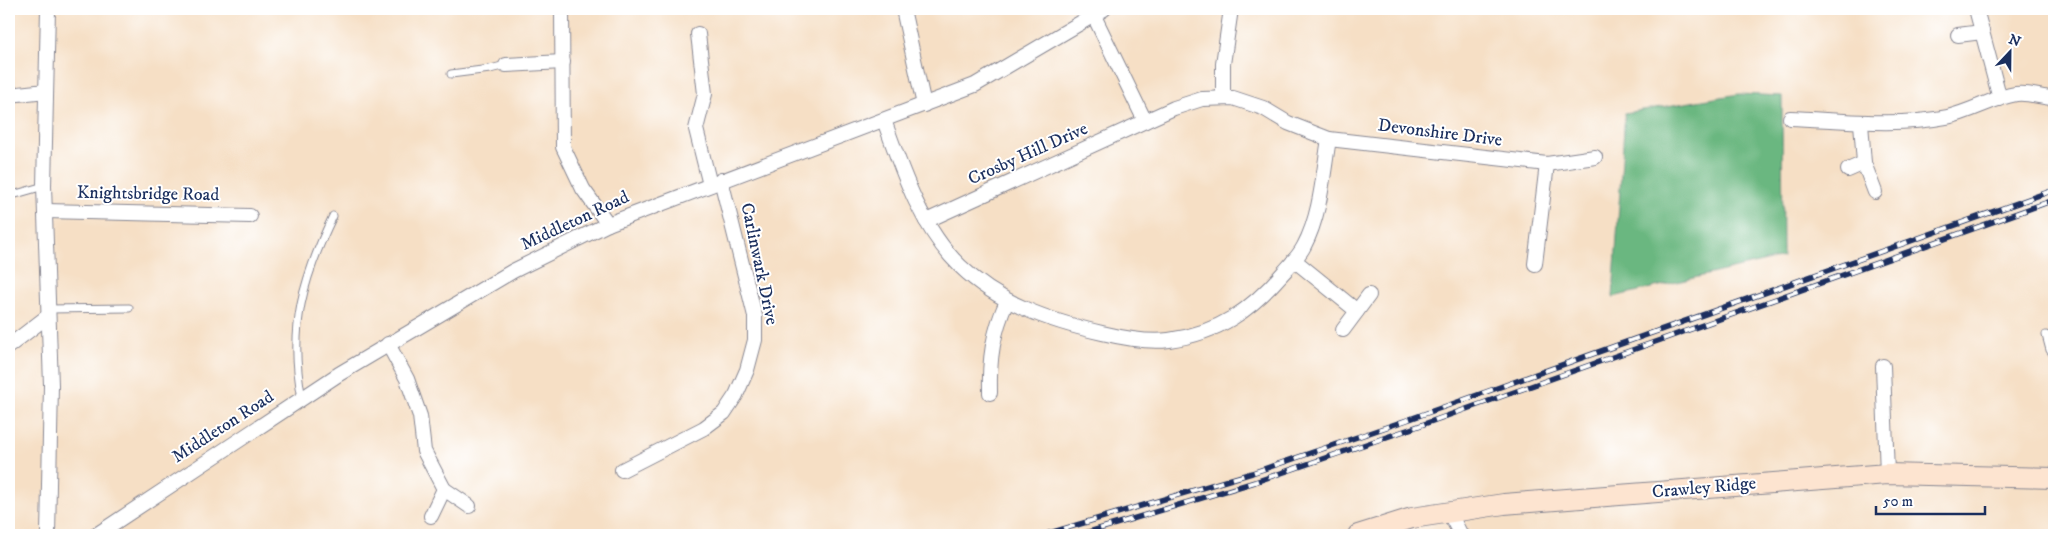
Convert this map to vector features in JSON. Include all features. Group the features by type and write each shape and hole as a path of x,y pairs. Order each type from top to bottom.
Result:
{"street":[{"path":"48,9 44,186 51,385 48,535"},
{"path":"562,9 562,147 583,189 608,224"},
{"path":"903,9 924,105"},
{"path":"1223,97 1223,64 1231,9"},
{"path":"1976,9 2000,99"},
{"path":"1099,13 1145,121"},
{"name":"Middleton Road","path":"96,535 302,398 388,344 513,271 608,224 975,85 1099,13"},
{"path":"1958,35 1982,32"},
{"name":"Carlinwark Drive","path":"622,470 704,428 724,414 736,395 747,370 755,340 755,316 715,182 696,129 705,94 698,34"},
{"path":"506,65 562,62"},
{"path":"9,95 46,91"},
{"path":"1790,118 1861,123 1948,117 1992,99 2000,99 2018,94 2054,98"},
{"name":"Crosby Hill Drive","path":"926,221 1174,108 1202,100 1223,97 1247,101 1301,129 1328,140"},
{"path":"884,120 926,221 939,241 961,267 1007,301 1041,316 1070,326 1126,339 1168,340 1200,333 1237,317 1265,294 1304,246 1317,209 1328,140"},
{"path":"1861,123 1864,163 1875,192"},
{"name":"Devonshire Drive","path":"1328,140 1547,164 1595,156"},
{"path":"1848,170 1864,163"},
{"path":"1536,264 1547,164"},
{"name":"Knightsbridge Road","path":"46,211 250,216"},
{"path":"1294,260 1357,311"},
{"path":"1344,330 1369,295"},
{"path":"990,392 990,351 995,327 1007,301"},
{"path":"9,346 48,313"},
{"path":"388,344 407,379 420,416 424,452 444,489 469,506"},
{"path":"1883,366 1887,474"},
{"name":"Crawley Ridge","path":"1358,535 1383,531 1412,518 1450,514 1504,504 1887,474 2054,478"},
{"path":"431,516 444,489"},
{"path":"1450,514 1461,535"}],"lane":[{"path":"451,74 506,65"},
{"path":"9,196 44,186"},
{"path":"302,398 296,359 302,294 315,252 333,216"},
{"path":"48,313 129,308"},
{"path":"2046,334 2050,350 2054,355"}],"green space":[{"path":"1739,94 1782,96 1783,257 1613,297 1625,113"}],"railway":[{"path":"1043,535 1252,473 1407,420 2054,190"},
{"path":"1079,535 1255,482 1410,429 2054,200"}]}
